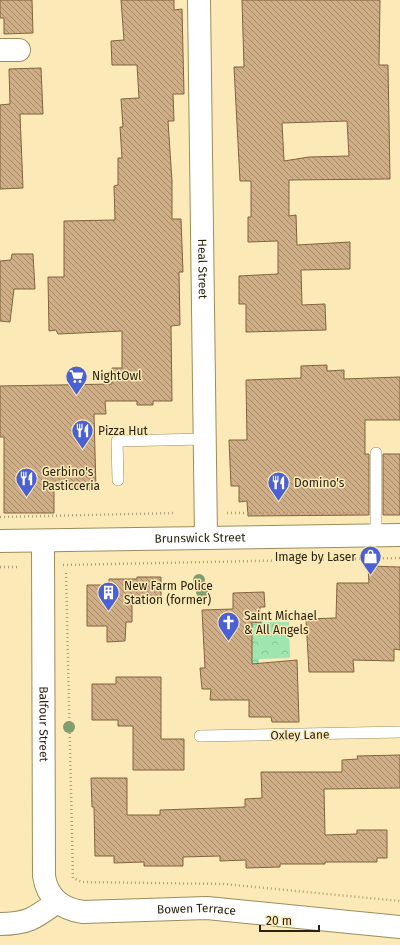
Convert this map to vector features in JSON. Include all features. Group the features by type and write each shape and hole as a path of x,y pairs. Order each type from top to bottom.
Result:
{"street":[{"name":"Heal Street","path":"199,0 206,538"},
{"name":"Brunswick Street","path":"0,541 400,535"},
{"name":"Balfour Street","path":"42,541 44,876 46,888 57,902"},
{"path":"0,924 20,924 29,921 57,902"},
{"name":"Bowen Terrace","path":"57,902 70,910 83,912 207,908 400,926"}],"lane":[{"path":"118,480 117,441 204,439"},
{"path":"376,453 376,535"},
{"name":"Oxley Lane","path":"200,736 400,732"}],"path":[{"path":"0,517 175,513"},
{"path":"221,513 376,513"},
{"path":"60,565 400,558"},
{"path":"66,565 73,878 82,882 224,884 400,901"},
{"path":"0,567 20,567"}],"green space":[{"path":"251,622 289,622 290,658 259,659 259,688 252,664"}],"building":[{"path":"0,0 32,0 33,33 4,34 4,18 0,18"},
{"path":"121,0 174,0 174,10 182,9 184,94 173,94 174,121 168,121 172,181 172,219 181,219 183,272 179,272 180,325 171,326 172,401 153,401 153,405 137,405 137,401 105,401 106,414 94,414 96,490 54,489 54,513 4,513 4,437 0,437 0,386 112,384 112,368 122,368 122,331 58,334 56,330 49,331 48,277 64,277 64,221 115,220 114,186 118,185 118,158 122,158 120,127 123,127 121,99 139,98 137,65 112,65 111,41 124,40"},
{"path":"242,0 380,0 379,65 388,65 390,179 289,180 289,216 296,215 297,245 350,242 350,269 301,270 302,305 325,304 326,330 246,332 246,304 239,304 239,276 278,274 278,241 248,242 248,217 251,217 251,181 240,181 234,67 244,67","holes":["347,121 349,156 309,157 284,161 282,123"]},
{"path":"41,68 43,114 20,114 23,188 0,189 0,105 10,104 9,69"},
{"path":"12,254 33,254 35,289 14,289 10,322 0,321 0,261 11,260"},
{"path":"327,365 327,371 344,370 344,379 400,377 400,420 365,420 365,454 369,454 369,515 248,516 247,501 239,502 239,486 231,486 229,440 247,440 246,380 301,378 301,366"},
{"path":"383,454 400,454 400,515 383,515"},
{"path":"368,566 400,567 400,650 394,649 394,661 353,660 354,672 309,672 306,619 336,618 337,583 369,583"},
{"name":"New Farm Police Station (former)","path":"137,577 161,577 161,604 132,604 132,622 126,622 125,641 107,642 107,626 87,626 87,585 109,585 109,579 137,579"},
{"path":"264,592 265,607 260,607 261,623 252,622 252,664 297,660 299,722 272,722 271,717 249,717 249,700 210,700 211,689 202,689 200,668 205,668 202,610 233,609 233,593"},
{"path":"116,677 161,677 161,739 184,739 184,770 133,770 133,726 118,726 118,720 92,720 92,684 116,684"},
{"path":"400,755 400,788 324,789 325,835 357,834 357,830 387,830 387,858 377,858 377,862 280,864 280,867 246,868 246,860 220,861 220,856 183,857 183,866 144,866 144,862 114,863 114,856 95,856 94,807 92,807 91,778 127,778 127,815 160,815 160,810 245,807 245,799 262,798 261,772 342,772 342,760 358,759 357,756"}],"place":[{"name":"NightOwl","path":"77,396"},
{"name":"Pizza Hut","path":"83,450"},
{"name":"Gerbino's Pasticceria","path":"27,498"},
{"name":"Domino's","path":"279,502"},
{"name":"Image by Laser","path":"371,576"},
{"name":"New Farm Police Station (former)","path":"109,612"},
{"name":"Saint Michael & All Angels","path":"228,642"}]}
